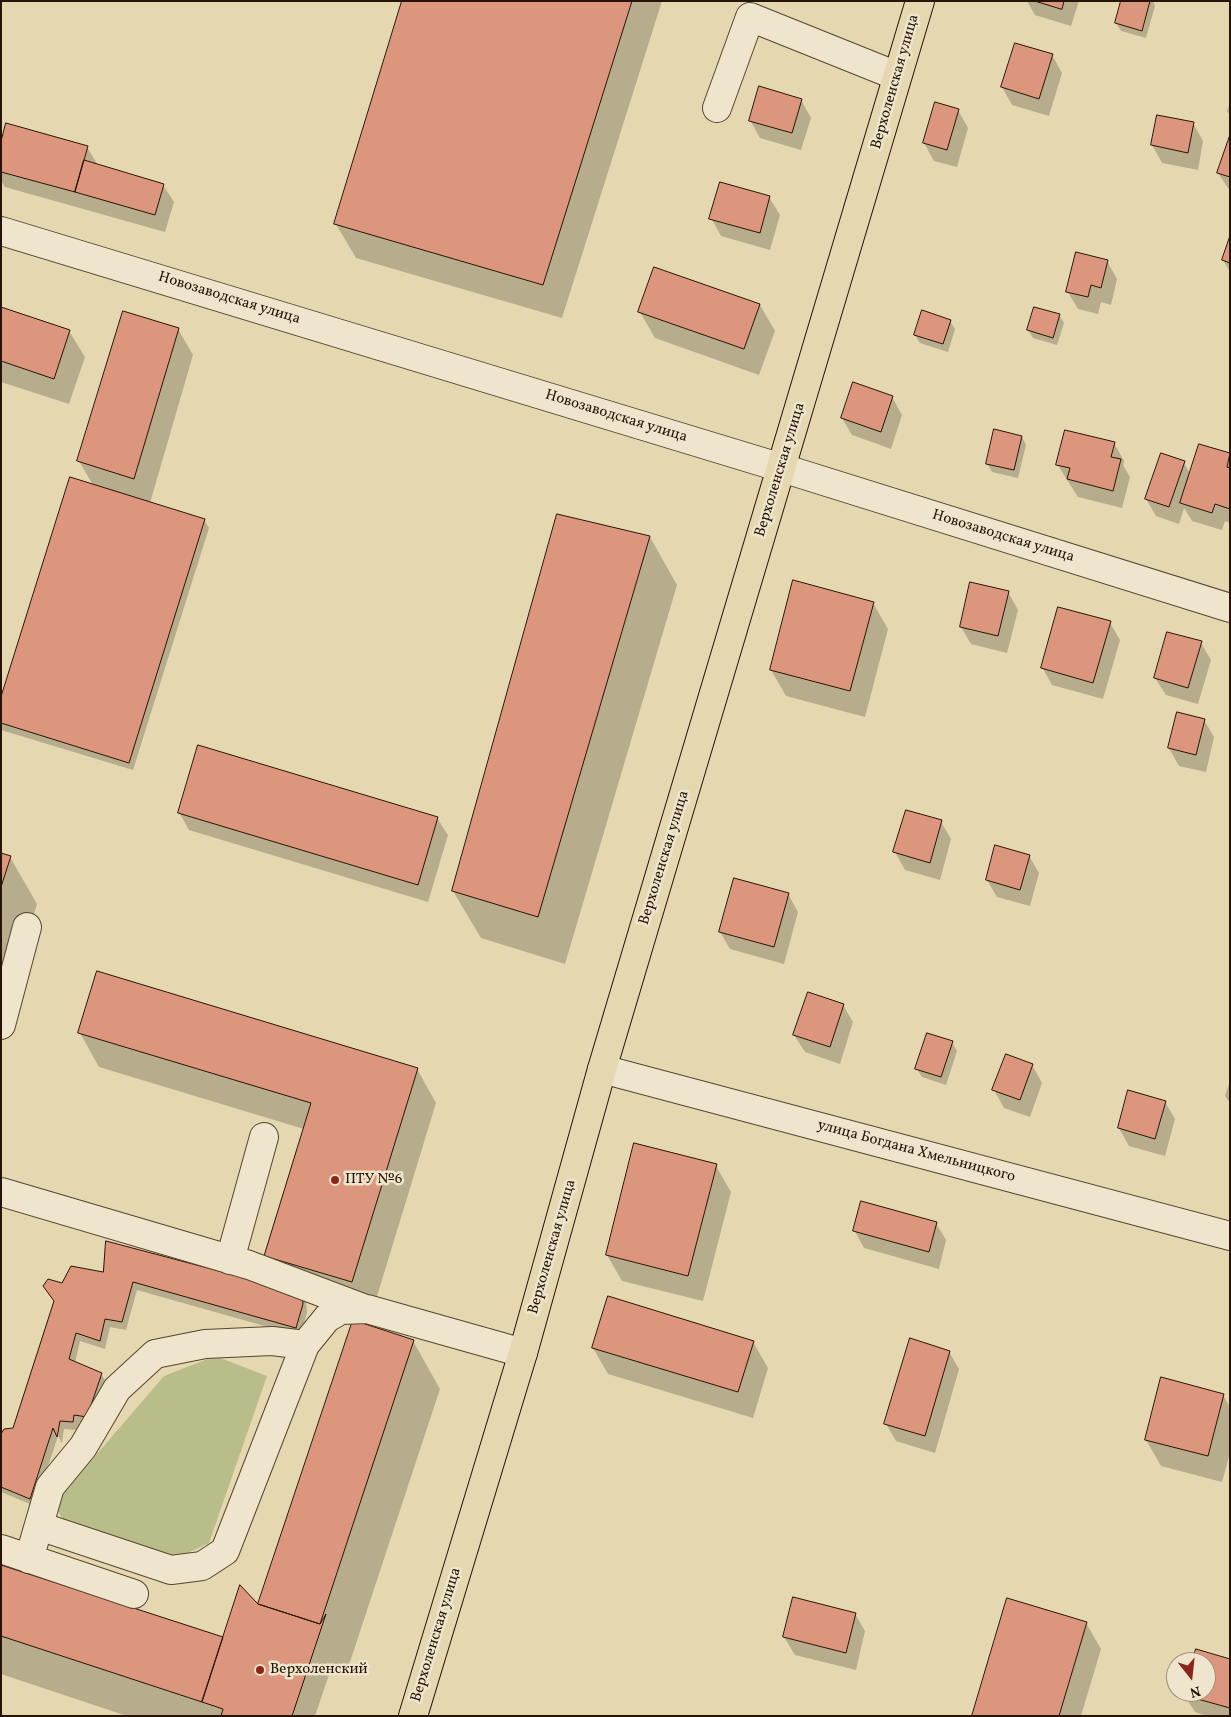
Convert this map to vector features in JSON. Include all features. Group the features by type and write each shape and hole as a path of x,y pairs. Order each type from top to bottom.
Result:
{"main road":[{"name":"Верхоленская улица","path":"413,1716 523,1353 602,1069 920,1"}],"street":[{"path":"717,108 750,17 897,76"},
{"name":"Новозаводская улица","path":"1,231 782,468 1230,608"},
{"path":"1,1025 26,927"},
{"name":"улица Богдана Хмельницкого","path":"602,1069 1230,1236"},
{"path":"230,1260 264,1137"},
{"path":"1,1192 230,1260 367,1309 523,1353"},
{"path":"39,1526 171,1570 202,1566 225,1551 305,1345 327,1318 342,1310 367,1309"},
{"path":"29,1559 50,1487 82,1447 117,1389 154,1354 205,1344 272,1341 305,1345"},
{"path":"1,1549 134,1594"}],"green space":[{"path":"215,1356 267,1376 209,1543 172,1560 66,1525 54,1504 164,1376"}],"building":[{"path":"402,1 632,1 543,285 334,224"},
{"path":"1035,1 1064,1 1062,9"},
{"path":"1121,1 1150,1 1142,31 1115,23"},
{"path":"1015,43 1053,54 1039,99 1001,87"},
{"path":"759,86 802,99 792,133 749,121"},
{"path":"935,102 959,109 947,150 923,143"},
{"path":"1157,115 1194,122 1188,153 1151,145"},
{"path":"6,123 88,146 75,192 1,172 1,142"},
{"path":"1230,135 1230,177 1217,173"},
{"path":"84,160 164,184 155,215 75,192"},
{"path":"720,182 770,196 760,233 709,219"},
{"path":"1230,236 1230,263 1222,260"},
{"path":"1076,252 1108,260 1101,288 1091,285 1088,297 1066,292"},
{"path":"654,267 760,304 744,349 638,312"},
{"path":"1,307 70,330 54,379 1,361"},
{"path":"1034,307 1060,314 1053,338 1027,330"},
{"path":"922,310 951,320 943,344 914,335"},
{"path":"123,311 179,328 134,479 77,461"},
{"path":"853,382 893,396 881,432 841,418"},
{"path":"994,429 1022,436 1014,470 986,464"},
{"path":"1065,430 1115,442 1111,457 1121,459 1113,491 1067,479 1070,468 1056,465"},
{"path":"1199,444 1230,453 1227,467 1230,468 1230,509 1215,504 1212,513 1180,503"},
{"path":"1161,453 1185,461 1169,507 1145,499"},
{"path":"70,477 205,519 129,763 1,723 1,697"},
{"path":"557,514 650,536 538,917 452,891"},
{"path":"793,580 874,602 850,691 770,670"},
{"path":"970,582 1009,591 998,636 960,627"},
{"path":"1058,607 1111,621 1093,683 1041,668"},
{"path":"1167,632 1202,641 1188,688 1154,678"},
{"path":"1177,712 1205,719 1196,755 1168,748"},
{"path":"198,745 438,817 418,885 178,813"},
{"path":"906,810 942,820 930,863 893,852"},
{"path":"995,845 1030,855 1020,890 986,880"},
{"path":"1,853 11,856 1,887"},
{"path":"734,878 789,893 774,947 719,932"},
{"name":"ПТУ №6","path":"97,971 418,1068 352,1282 264,1256 311,1103 78,1033"},
{"path":"808,992 844,1004 830,1047 793,1035"},
{"path":"927,1033 953,1041 941,1077 915,1069"},
{"path":"1006,1054 1033,1064 1020,1100 992,1090"},
{"path":"1128,1090 1166,1101 1155,1139 1118,1128"},
{"path":"634,1143 717,1164 688,1276 606,1255"},
{"path":"861,1201 937,1222 929,1252 853,1231"},
{"path":"106,1241 302,1293 303,1304 296,1328 133,1282 122,1322 105,1319 100,1341 76,1333 69,1359 102,1373 87,1417 74,1415 73,1422 60,1421 57,1437 53,1428 30,1499 1,1487 1,1434 4,1429 13,1428 54,1301 43,1286 48,1279 62,1283 71,1266 103,1272"},
{"path":"608,1296 754,1341 738,1392 592,1348"},
{"path":"353,1320 414,1340 320,1624 258,1604"},
{"path":"910,1338 950,1351 925,1436 884,1424"},
{"path":"1161,1377 1224,1394 1208,1456 1145,1440"},
{"path":"1,1565 223,1637 202,1702 1,1636"},
{"name":"Верхоленский","path":"240,1585 258,1604 320,1624 326,1614 292,1716 221,1716 223,1709 202,1702"},
{"path":"793,1597 856,1613 846,1653 783,1637"},
{"path":"1007,1598 1087,1622 1059,1716 972,1716"},
{"path":"1196,1649 1206,1652 1195,1652"},
{"path":"1216,1655 1230,1659 1230,1708 1208,1702 1216,1702"}],"place":[{"name":"ПТУ №6","path":"335,1180"},
{"name":"Верхоленский","path":"260,1670"}]}
